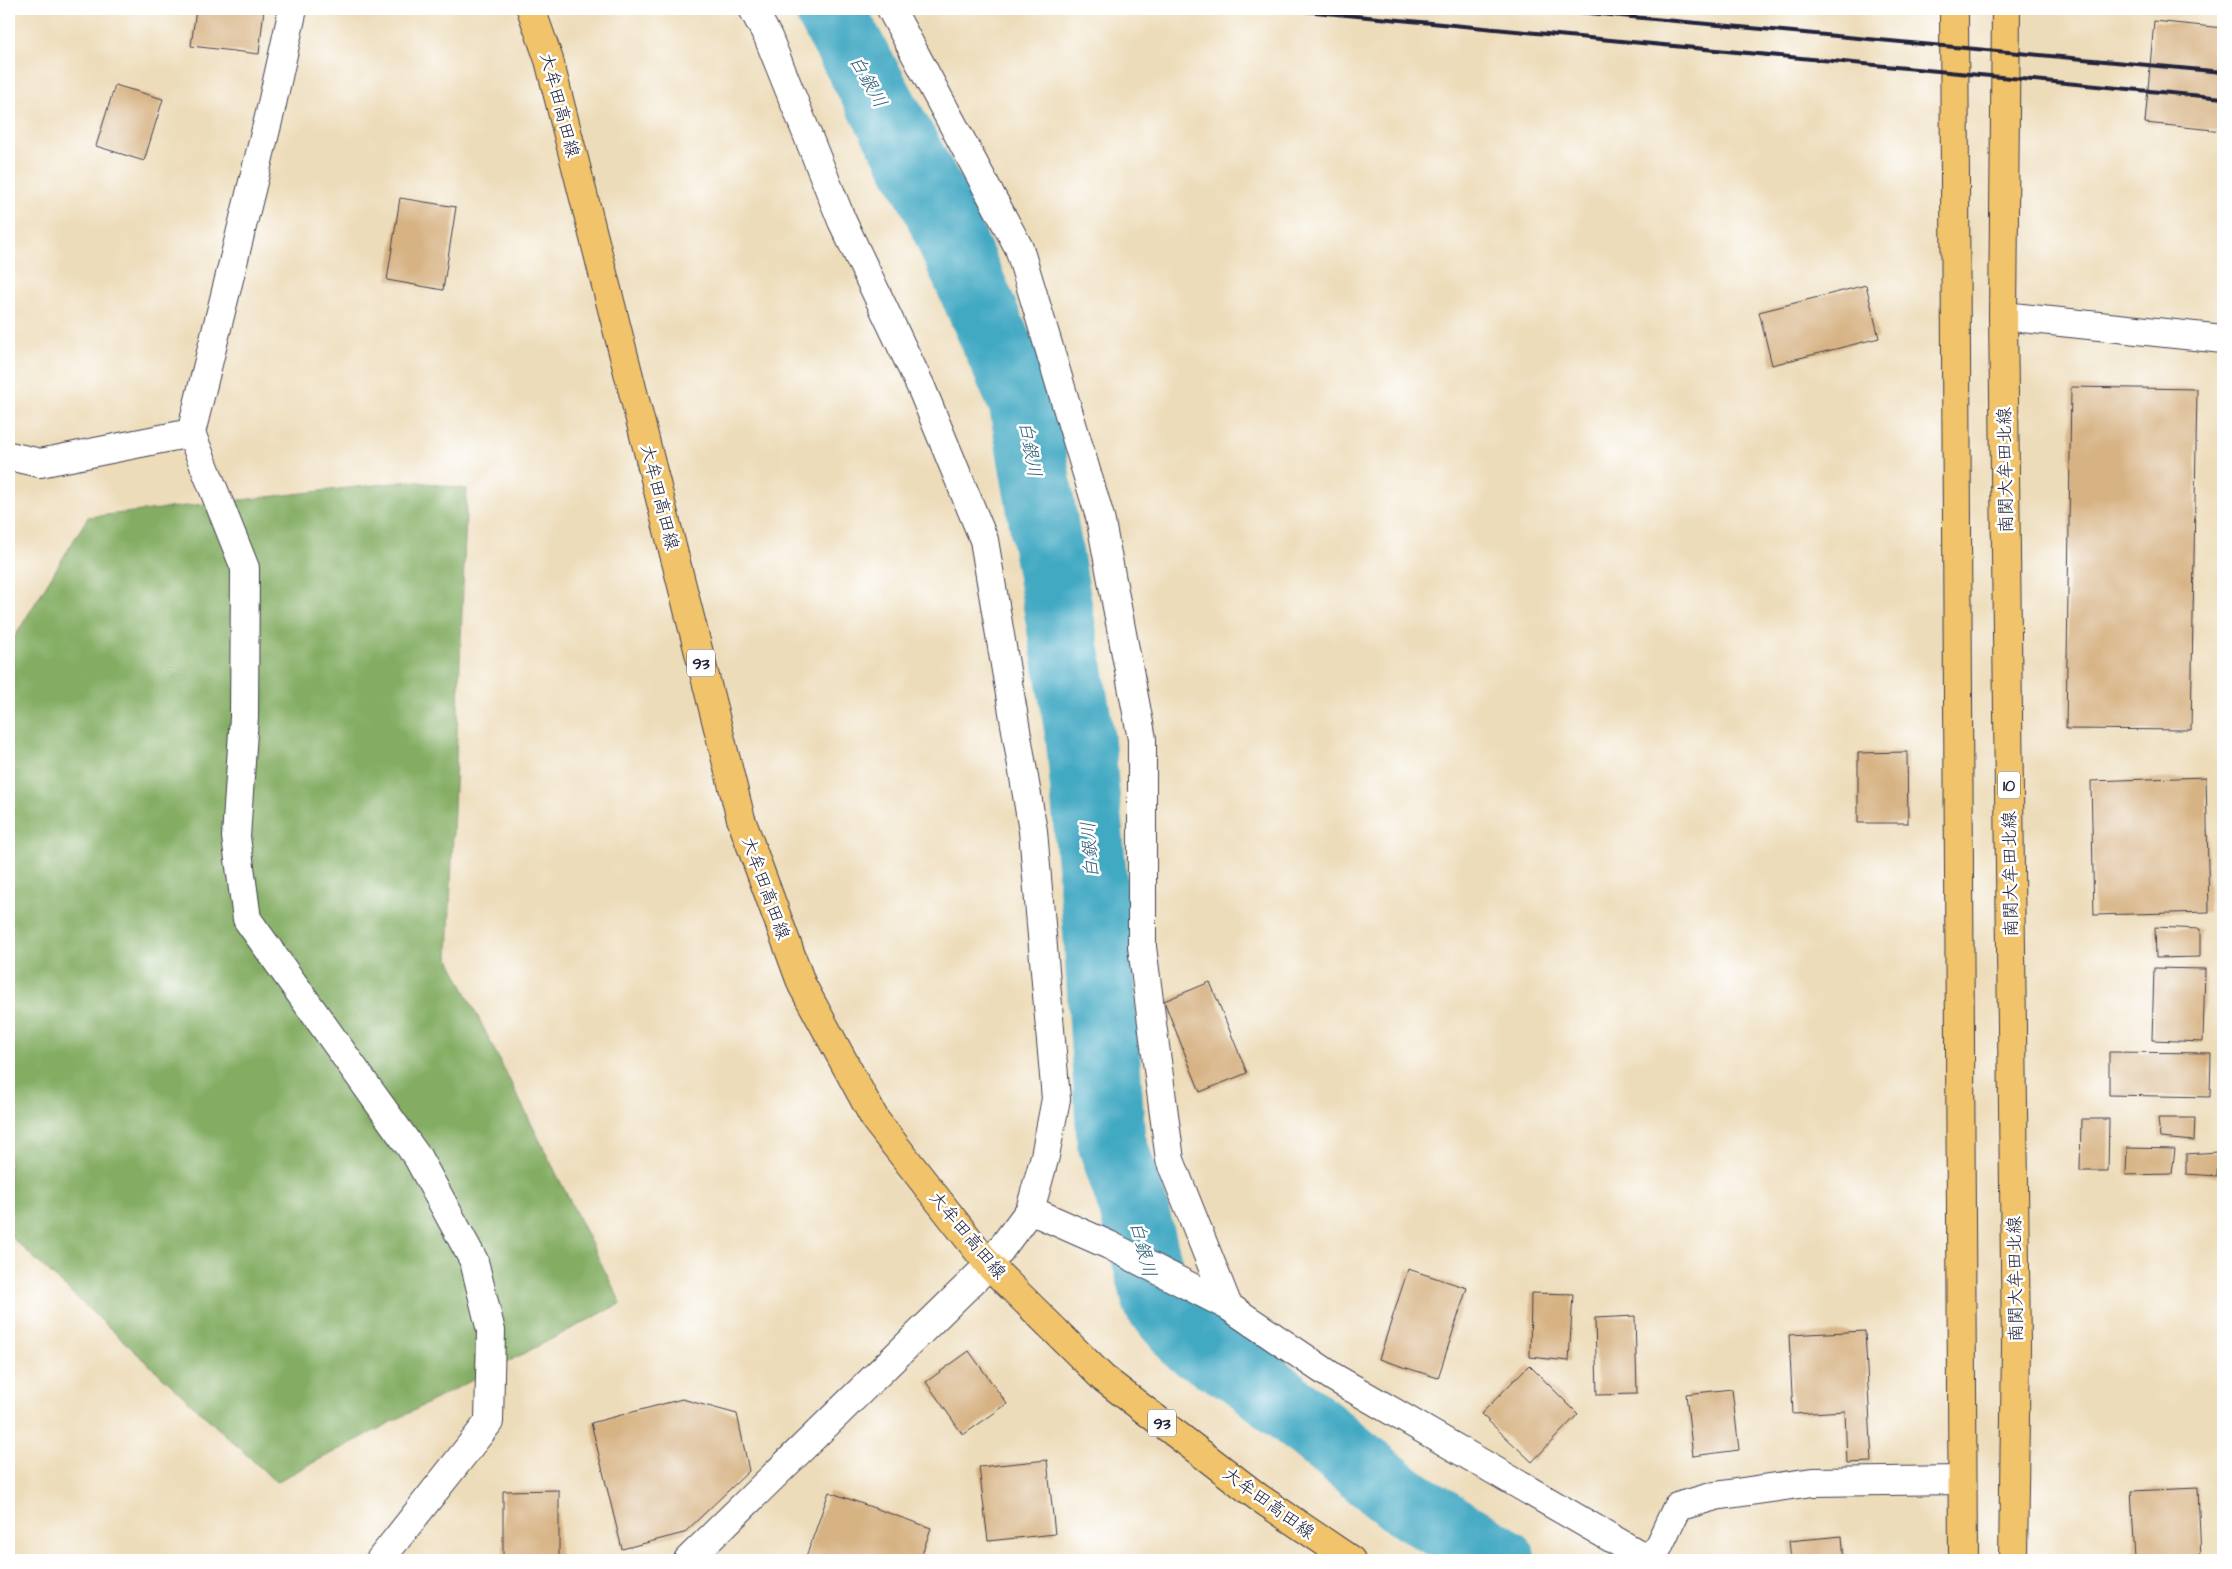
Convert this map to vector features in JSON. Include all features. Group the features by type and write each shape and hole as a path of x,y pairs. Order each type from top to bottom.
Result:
{"main road":[{"name":"大牟田高田線","path":"531,9 549,60 741,818 802,985 876,1121 989,1265 1103,1378 1258,1497 1351,1560"},
{"path":"1954,9 1963,1560"},
{"name":"南関大牟田北線","path":"2006,9 2003,316 2016,1345 2013,1560"}],"street":[{"path":"293,9 270,113 191,433 245,568 244,717 236,837 247,919 418,1158 474,1261 491,1331 489,1422 380,1560"},
{"path":"688,1560 989,1265 1030,1210 1045,1156 1056,1099 1033,831 984,540 921,387 842,221 768,37 753,9"},
{"path":"891,9 1019,248 1100,517 1142,739 1142,946 1170,1160 1218,1300"},
{"path":"2003,316 2223,339"},
{"path":"9,456 40,463 191,433"},
{"path":"1030,1210 1109,1245 1218,1300 1333,1377 1650,1560 1677,1507 1715,1496 1812,1482 1962,1480"}],"green space":[{"path":"411,481 467,489 448,957 621,1303 276,1482 9,1235 9,646 88,517"}],"building":[{"path":"196,9 264,9 259,54 191,46"},
{"path":"2154,21 2223,28 2223,131 2145,123"},
{"path":"115,85 163,99 144,161 96,146"},
{"path":"400,198 456,207 443,290 387,280"},
{"path":"1866,285 1879,338 1772,365 1759,312"},
{"path":"2071,387 2197,389 2191,730 2066,729"},
{"path":"1907,752 1908,823 1858,823 1858,753"},
{"path":"2206,777 2209,912 2094,915 2091,781"},
{"path":"2155,927 2200,929 2200,957 2156,958"},
{"path":"2154,968 2205,969 2203,1042 2152,1040"},
{"path":"1210,982 1247,1073 1200,1092 1164,1001"},
{"path":"2109,1052 2211,1053 2210,1097 2109,1095"},
{"path":"2158,1118 2195,1118 2194,1141 2160,1138"},
{"path":"2081,1119 2109,1119 2108,1171 2080,1171"},
{"path":"2127,1148 2175,1149 2172,1174 2126,1175"},
{"path":"2218,1152 2217,1176 2186,1174 2186,1154"},
{"path":"1408,1269 1467,1288 1438,1378 1379,1359"},
{"path":"1531,1293 1573,1294 1569,1361 1530,1357"},
{"path":"1635,1316 1637,1394 1597,1395 1595,1318"},
{"path":"1865,1331 1872,1462 1847,1463 1845,1411 1793,1414 1789,1335"},
{"path":"969,1351 1007,1404 963,1435 926,1382"},
{"path":"1529,1365 1578,1414 1532,1462 1481,1414"},
{"path":"1732,1389 1739,1450 1693,1456 1686,1394"},
{"path":"682,1399 737,1414 749,1471 684,1533 622,1549 591,1423"},
{"path":"1047,1460 1055,1534 988,1541 979,1467"},
{"path":"2198,1488 2201,1560 2135,1560 2131,1491"},
{"path":"559,1490 559,1560 503,1560 503,1491"},
{"path":"829,1492 931,1528 920,1560 805,1560"},
{"path":"1842,1536 1844,1560 1791,1560 1789,1541"}],"waterway":[{"name":"白銀川","path":"829,9 934,200 1023,403 1080,737 1098,939 1111,1140 1133,1206 1157,1301 1192,1343 1246,1373 1401,1499 1501,1560"}],"railway":[{"path":"1283,9 2223,98"},
{"path":"1546,9 2223,72"}]}
